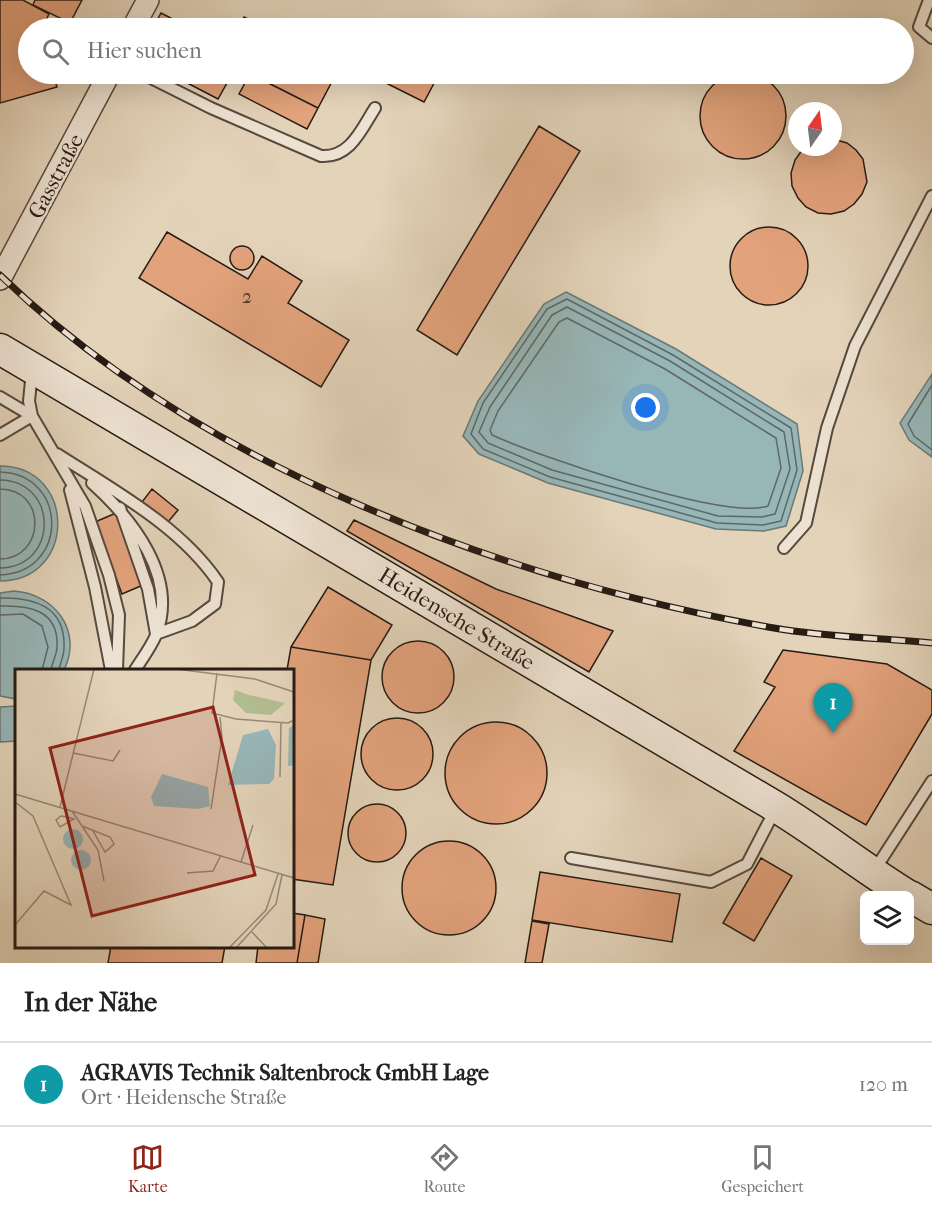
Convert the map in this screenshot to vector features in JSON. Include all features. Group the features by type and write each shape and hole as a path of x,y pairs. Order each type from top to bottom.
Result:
{"main road":[{"name":"Heidensche Straße","path":"0,349 776,807 821,835 873,874 901,891"},
{"name":"Heidensche Straße","path":"914,899 932,909"}],"street":[{"path":"138,18 148,0"},
{"name":"Gasstraße","path":"0,279 104,84"}],"lane":[{"path":"929,0 918,27 932,38"},
{"path":"163,84 211,108 321,156 334,157 349,148 375,108"},
{"path":"784,548 806,524 827,428 855,346 932,196"},
{"path":"32,368 29,401 32,416 57,454 85,506 109,575 119,615 117,669"},
{"path":"0,397 32,416"},
{"path":"0,435 32,416"},
{"path":"57,454 130,502 204,562 218,582 215,604 192,621 156,634"},
{"path":"57,454 120,508 136,528 154,567 162,591 156,634 136,669"},
{"path":"57,454 74,501 95,587 111,669"},
{"path":"873,874 932,782"},
{"path":"571,858 711,882 747,864 776,807"}],"water":[{"path":"566,292 676,349 797,424 803,471 786,526 764,531 716,529 548,483 479,454 463,436 478,401 544,304"},
{"path":"932,374 932,457 909,440 900,423"},
{"path":"0,466 25,471 43,484 54,502 58,524 54,545 43,563 25,576 0,581"},
{"path":"14,591 42,599 62,617 70,642 69,656 64,669 15,669 15,699 0,696 0,593"},
{"path":"15,706 15,741 0,742 0,707"}],"building":[{"path":"0,0 23,0 49,14 47,18 18,18 18,84 56,84 57,87 0,103"},
{"path":"35,0 82,0 73,18 60,18 33,5"},
{"path":"161,13 171,18 158,18"},
{"path":"189,84 226,84 218,99"},
{"path":"244,84 270,84 318,108 307,129 239,94"},
{"path":"271,84 331,84 318,108"},
{"path":"388,84 434,84 424,102"},
{"path":"715,84 771,84 779,92 785,108 785,124 779,140 767,152 751,158 735,158 719,152 707,140 701,124 703,100"},
{"path":"539,126 580,151 457,355 417,330"},
{"path":"842,142 847,143 863,159 867,182 862,194 844,211 831,214 818,213 806,207 792,186 791,173 798,156 842,156"},
{"path":"769,227 784,230 796,239 805,251 808,266 805,281 796,293 784,302 769,305 754,302 742,293 733,281 730,266 733,251 742,239 754,230"},
{"path":"167,232 248,279 262,256 302,281 288,303 349,340 321,387 139,278"},
{"path":"242,246 247,247 253,253 253,263 247,269 242,270 237,269 231,263 230,258 231,253 237,247"},
{"path":"152,489 178,510 168,522 142,502"},
{"path":"116,513 143,585 122,594 95,522"},
{"path":"354,520 496,589 613,631 589,672 347,531"},
{"path":"328,587 392,625 371,660 291,647"},
{"path":"418,641 432,644 444,651 451,663 454,677 451,691 444,703 432,710 418,713 404,710 392,703 385,691 382,677 385,663 392,651 404,644"},
{"path":"291,647 371,660 333,885 294,879 294,669 287,669"},
{"path":"783,650 887,664 932,690 932,714 866,825 734,751 775,687 764,682"},
{"path":"397,718 417,724 427,734 433,754 427,774 417,784 397,790 377,784 367,774 361,754 367,734 377,724"},
{"path":"496,722 516,725 525,730 539,744 544,753 547,773 544,793 539,802 525,816 516,821 496,824 476,821 467,816 453,802 448,793 445,773 448,753 453,744 467,730 476,725"},
{"path":"371,804 383,804 398,812 406,827 406,839 398,854 383,862 371,862 356,854 348,839 348,827 356,812"},
{"path":"440,841 458,841 483,854 493,870 496,888 493,906 483,922 458,935 440,935 415,922 402,897 402,879 415,854"},
{"path":"761,858 792,876 754,941 723,923"},
{"path":"540,872 680,894 672,942 532,920"},
{"path":"294,913 305,915 297,963 256,963 258,948 294,948"},
{"path":"305,915 325,919 318,963 297,963"},
{"path":"532,921 549,924 542,963 525,963"},
{"path":"111,948 225,948 222,963 108,963"}],"railway":[{"path":"0,275 79,343 166,404 261,458 361,505 464,546 568,580 672,607 793,631 932,643"}],"place":[{"name":"AGRAVIS Technik Saltenbrock GmbH Lage","path":"833,733"}]}
